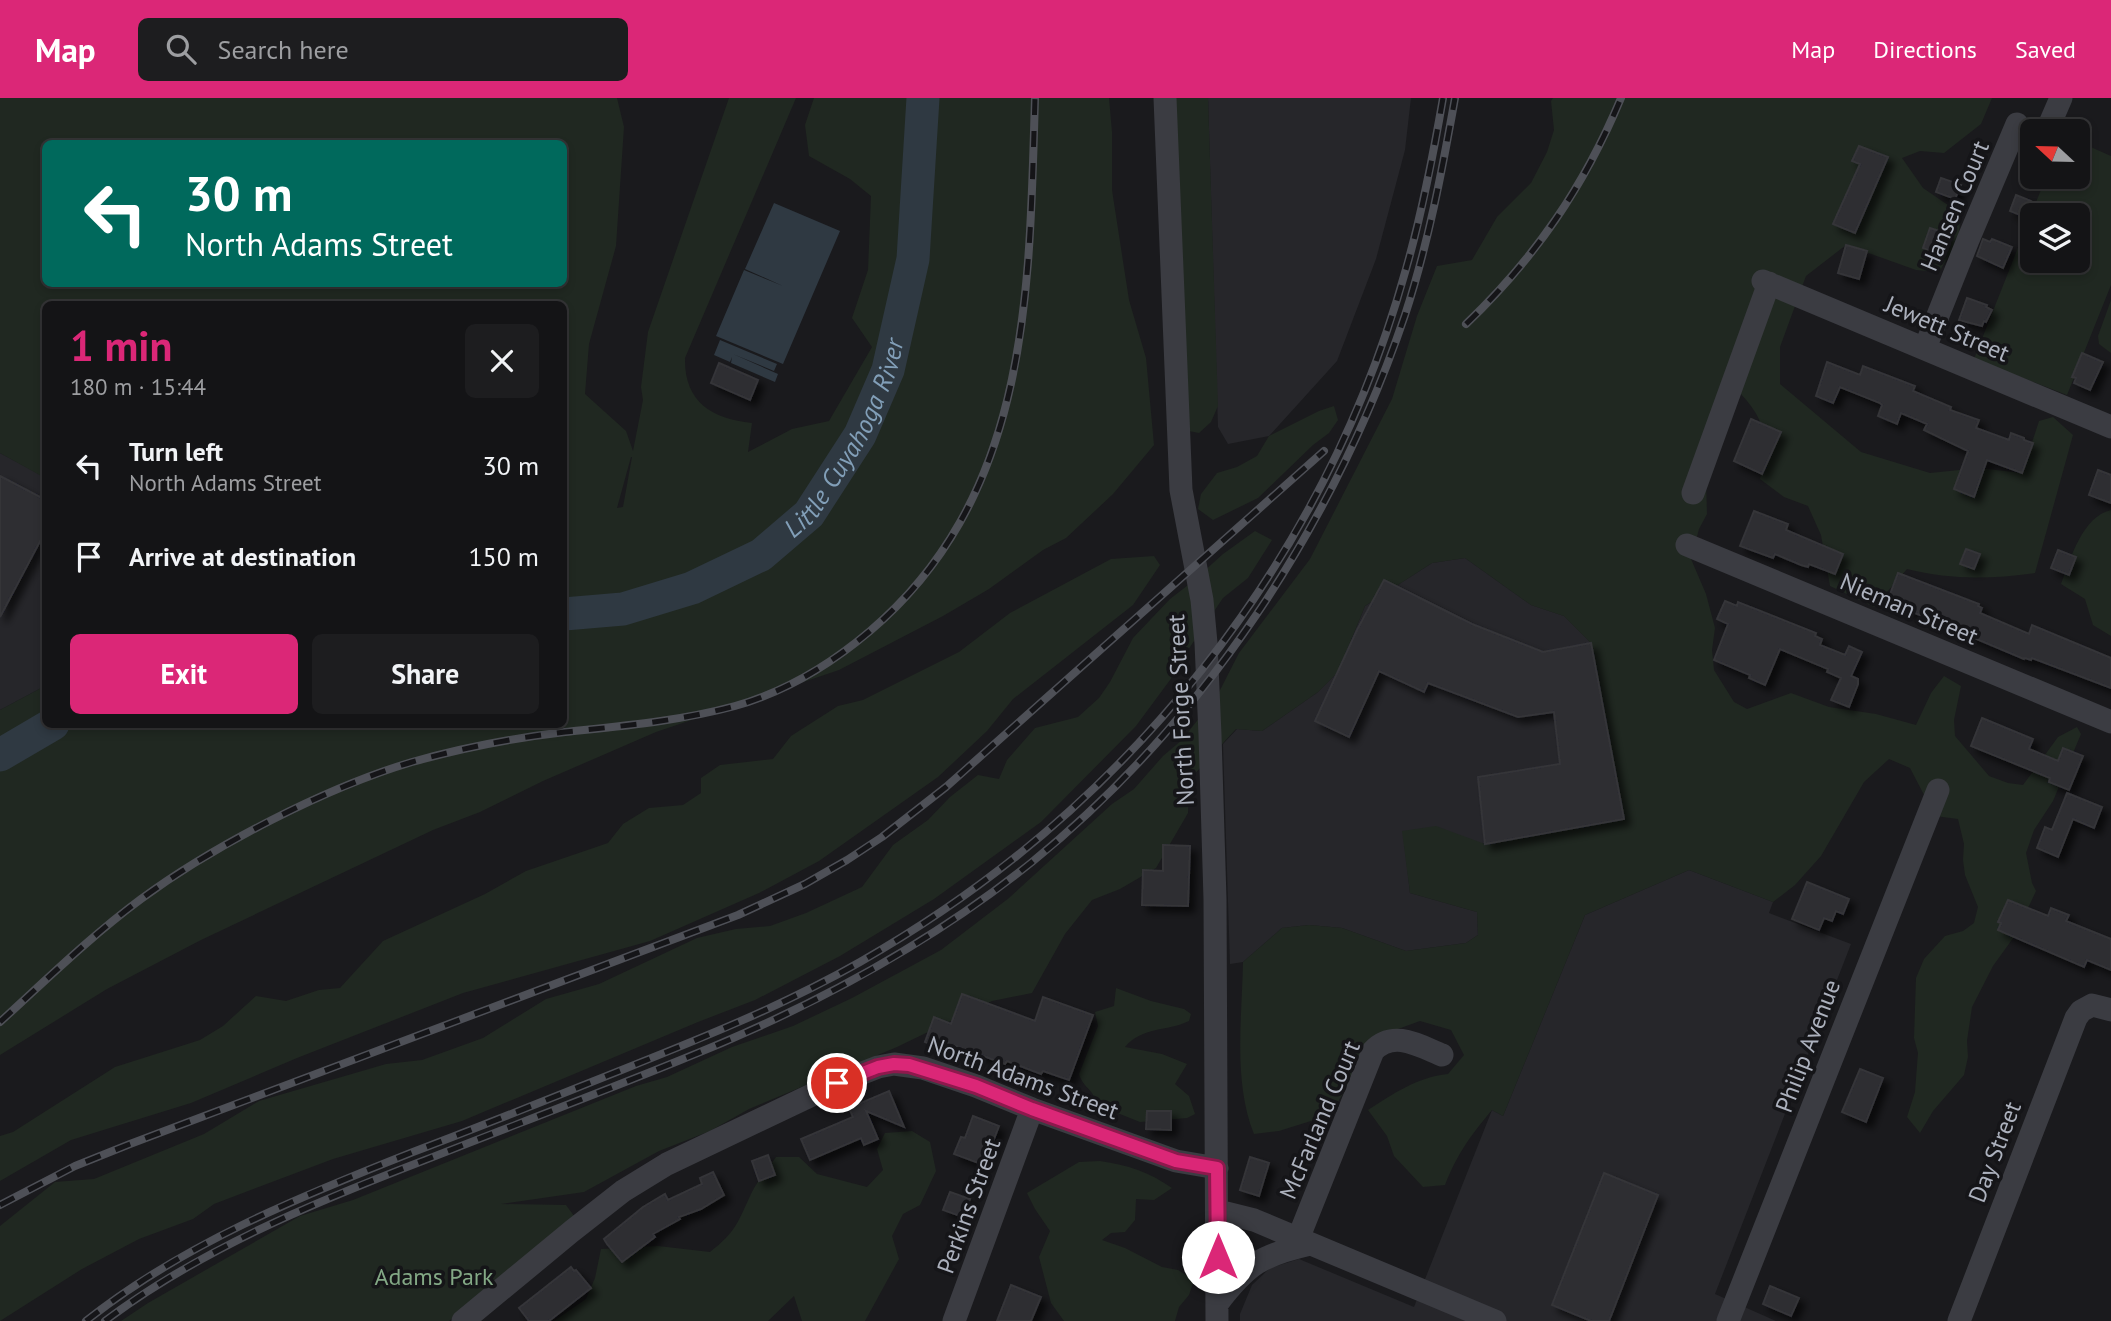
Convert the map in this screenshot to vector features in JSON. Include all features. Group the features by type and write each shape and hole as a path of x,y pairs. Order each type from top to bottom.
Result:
{"street":[{"name":"North Forge Street","path":"1165,98 1181,491 1202,600 1206,643 1215,899 1217,1312"},
{"path":"2052,119 2061,98"},
{"name":"Hansen Court","path":"1925,348 2017,124"},
{"name":"Jewett Street","path":"1693,493 1766,282 2111,427"},
{"name":"Nieman Street","path":"1687,545 2111,722"},
{"name":"Philip Avenue","path":"1728,1321 1938,790"},
{"name":"Day Street","path":"1959,1321 2071,1028 2077,1016 2087,1007 2099,1006 2111,1010"},
{"name":"McFarland Court","path":"1304,1241 1373,1051 1380,1044 1394,1039 1410,1042 1442,1055"},
{"name":"North Adams Street","path":"463,1321 623,1191 667,1164 837,1083 878,1067 894,1064 923,1068 1176,1161 1217,1168"},
{"name":"Perkins Street","path":"954,1321 1032,1109"},
{"path":"1218,1211 1254,1220 1495,1321"},
{"path":"1217,1312 1237,1277 1250,1266 1304,1241"}],"shaded area":[{"path":"1208,98 1411,98 1405,150 1376,259 1337,361 1269,436 1228,444 1218,427"},
{"path":"774,203 840,231 783,364 716,336 744,270 783,286 745,269"},
{"path":"720,340 777,364 774,371 733,354 778,374 775,382 731,363 732,357 730,362 714,355"},
{"path":"0,453 42,476 42,688 0,710"},
{"path":"1465,558 1531,605 1564,616 1591,643 1624,819 1485,844 1403,831 1410,893 1477,912 1478,935 1466,943 1406,951 1342,928 1309,925 1282,928 1243,962 1230,964 1223,744 1237,729 1262,731 1318,692 1338,672 1365,606 1432,563"},
{"path":"1689,870 1773,902 1769,913 1851,944 1715,1294 1776,1321 1240,1321 1240,1314 1252,1285 1270,1268 1299,1259 1414,1307 1492,1110 1503,1116 1585,915"}],"green space":[{"path":"0,98 617,98 624,127 616,246 589,344 585,394 626,431 633,451 643,400 641,387 648,332 729,98 796,98 685,358 689,386 703,405 724,417 752,423 748,452 792,429 829,421 872,347 852,318 868,270 871,196 850,179 809,156 805,125 814,98 1109,98 1112,190 1129,300 1146,358 1154,445 1113,494 1066,538 1043,550 989,589 943,616 839,670 656,732 543,781 480,812 433,830 201,940 107,989 0,1055 0,710 42,688 42,728 567,728 567,301 42,301 42,476 0,453","holes":["632,457 623,507 617,508"]},
{"path":"1171,98 1208,98 1218,406 1211,422 1199,433 1189,431"},
{"name":"Adams Park","path":"1553,98 1992,98 1981,124 1944,153 1920,151 1902,158 1923,188 1961,214 1958,241 1939,272 1916,270 1846,245 1806,276 1780,347 1780,384 1861,452 1930,473 1979,468 2022,473 2039,421 2053,417 2073,435 2035,573 1971,577 1907,569 1874,607 1830,586 1821,535 1808,506 1784,497 1760,479 1765,442 1763,432 1755,412 1738,391 1705,446 1707,514 1699,529 1691,559 1706,594 1715,628 1712,650 1714,670 1734,702 1747,709 1791,693 1829,707 1876,714 1916,725 1931,693 1944,676 1961,686 1954,720 1955,736 1989,776 2023,785 2058,737 2077,727 2081,734 2053,801 2034,830 2026,853 2036,891 2016,934 1993,966 1972,1007 1964,1075 1933,1111 1920,1133 1907,1117 1915,1092 1918,1053 1914,1038 1916,978 1924,959 1945,936 1963,931 1974,923 1978,907 1965,875 1964,844 1958,819 1935,816 1910,768 1889,759 1864,782 1821,856 1795,885 1773,902 1689,870 1585,915 1503,1116 1492,1110 1465,1145 1445,1185 1423,1187 1394,1156 1387,1136 1368,1110 1416,1082 1448,1074 1464,1055 1451,1030 1420,1021 1398,1029 1373,1044 1330,1115 1279,1131 1254,1134 1247,1114 1241,1071 1243,962 1282,928 1309,925 1342,928 1406,951 1466,943 1478,935 1477,912 1410,893 1402,831 1436,826 1485,844 1624,818 1591,643 1564,616 1531,605 1465,558 1432,563 1365,606 1338,672 1318,692 1262,731 1236,729 1189,780 1188,813 1156,868 1120,889 1092,900 1065,934 1032,993 992,1001 897,1047 749,1109 710,1131 659,1151 584,1192 501,1204 566,1205 577,1220 449,1321 121,1321 300,1216 353,1200 636,1086 667,1077 732,1047 793,1026 852,998 941,950 1009,898 1112,804 1134,789 1163,756 1182,740 1218,694 1239,653 1310,559 1392,399 1417,316 1437,266 1472,260 1497,217 1531,183 1547,152 1554,130"},
{"path":"2090,147 2111,156 2111,285 2067,395 1974,359 2020,243 2020,273 2090,273 2090,203 2036,203 2041,189 2090,189"},
{"path":"2111,300 2111,353 2099,344 2098,336"},
{"path":"1334,406 1338,420 1329,433 1258,498 1213,520 1198,509 1201,494 1217,473 1237,467 1257,456 1269,436"},
{"path":"2111,510 2111,636 2093,625 2085,599 2061,584 2085,530 2101,514"},
{"path":"1255,531 1272,540 1248,578 1223,598 1170,680 1136,726 1041,822 934,899 840,956 755,1000 462,1121 333,1159 214,1204 193,1219 139,1239 82,1269 0,1321 0,1226 55,1182 94,1179 204,1134 259,1101 386,1064 422,1060 483,1038 546,999 599,984 697,938 736,929 770,926 862,887 893,845 928,820 950,797 978,775 999,779 1007,760 1035,728 1078,717 1099,698 1133,638 1170,599"},
{"path":"1154,556 1160,565 1133,605 1013,699 987,731 938,777 819,861 759,893 650,941 463,993 191,1103 71,1140 0,1181 0,1136 13,1132 115,1067 200,1040 223,1026 256,996 286,1001 319,990 340,988 383,941 485,894 526,871 608,843 623,824 649,808 683,805 701,793 701,778 720,765 773,759 791,736 838,706 863,700 959,652 1010,613 1111,559"},
{"path":"1116,988 1184,1009 1191,1014 1189,1021 1147,1032 1125,1047 1162,1054 1187,1064 1175,1084 1189,1096 1195,1114 1187,1118 1140,1122 1115,1112 1102,1113 1095,1110 1093,1094 1079,1074 1098,1026 1095,1012 1114,1006"},
{"path":"912,1131 930,1142 936,1171 920,1205 903,1214 892,1236 899,1259 865,1321 802,1321 794,1296 768,1321 554,1321 586,1299 595,1278 601,1249 658,1246 710,1252 735,1226 753,1189 776,1157 799,1157 817,1174 867,1187 883,1170 877,1149 885,1133"},
{"path":"1100,1161 1138,1170 1172,1188 1154,1200 1136,1199 1135,1220 1125,1232 1111,1233 1102,1240 1125,1248 1162,1267 1178,1270 1194,1280 1189,1295 1179,1307 1175,1321 1064,1321 1051,1303 1039,1257 1050,1231 1027,1193 1079,1162"}],"building":[{"path":"1859,146 1888,157 1855,233 1833,224 1860,164 1852,161"},
{"path":"1941,178 1961,185 1955,199 1936,192"},
{"path":"2016,195 2031,201 2020,203 2020,215 2010,211"},
{"path":"1930,228 1951,235 1944,256 1923,248"},
{"path":"1983,239 1990,242 1992,239 2012,247 2003,268 1977,256"},
{"path":"1846,245 1867,251 1859,279 1838,273"},
{"path":"1967,298 1987,305 1986,307 1992,310 1982,326 1959,320"},
{"path":"2082,353 2103,362 2090,390 2074,383 2076,378 2072,377"},
{"path":"1827,362 1860,375 1863,366 1915,386 1913,391 1951,407 1950,410 1979,420 1976,428 2009,440 2011,433 2033,443 2022,473 1987,460 1974,497 1954,489 1968,451 1924,430 1927,424 1901,413 1897,424 1878,416 1882,405 1880,403 1840,387 1833,403 1816,396"},
{"path":"719,363 758,380 750,400 711,383"},
{"path":"1751,419 1781,432 1762,474 1734,461"},
{"path":"2098,470 2111,475 2111,503 2089,495"},
{"path":"0,476 42,498 42,538 0,617"},
{"path":"1754,511 1788,524 1786,530 1843,554 1835,574 1809,564 1808,567 1801,565 1775,554 1773,558 1740,546"},
{"path":"1966,549 1980,554 1974,569 1960,564"},
{"path":"2058,550 2076,557 2069,575 2051,568"},
{"path":"1898,573 1979,604 1982,608 1980,613 2029,634 2032,625 2111,658 2111,688 2032,658 2024,659 1891,603 1893,598 1889,597"},
{"path":"1384,580 1472,624 1543,652 1591,643 1624,819 1485,844 1478,777 1560,764 1554,712 1518,717 1428,683 1424,692 1379,671 1349,737 1315,721 1357,630"},
{"path":"1725,601 1737,606 1738,602 1816,633 1815,636 1822,639 1820,645 1845,655 1849,646 1862,652 1851,676 1858,679 1858,684 1849,707 1831,700 1841,678 1827,672 1828,669 1780,649 1765,685 1749,678 1750,675 1714,660 1728,624 1717,619"},
{"path":"1982,718 2033,739 2029,749 2058,761 2063,748 2083,756 2069,790 2049,782 2050,778 1971,746"},
{"path":"2067,793 2102,807 2094,828 2073,819 2058,857 2037,848 2045,827 2052,830"},
{"path":"1163,845 1190,846 1188,906 1142,905 1143,870 1163,871"},
{"path":"1807,882 1849,899 1843,914 1836,911 1832,921 1824,918 1819,930 1792,919"},
{"path":"2008,900 2048,916 2051,908 2069,915 2066,921 2111,939 2111,970 2087,960 2084,967 1998,930 2001,923 1998,922"},
{"path":"962,994 1035,1021 1043,997 1093,1015 1069,1080 1043,1071 1041,1074 1007,1061 1005,1064 948,1043 945,1050 925,1042 934,1017 951,1024"},
{"path":"1860,1069 1883,1078 1866,1122 1842,1112"},
{"path":"889,1091 904,1127 866,1111 878,1139 864,1145 861,1138 810,1160 801,1139 853,1117 849,1108"},
{"path":"1147,1111 1171,1111 1171,1130 1146,1129"},
{"path":"973,1116 999,1126 984,1165 954,1154 961,1137 965,1138"},
{"path":"768,1155 775,1175 759,1181 752,1161"},
{"path":"1250,1157 1269,1163 1259,1196 1240,1190"},
{"path":"713,1172 724,1195 701,1209 679,1217 680,1219 653,1234 655,1237 622,1262 607,1244 604,1239 643,1207 665,1194 668,1200 702,1184 700,1178"},
{"path":"1604,1173 1658,1195 1609,1321 1591,1321 1552,1305"},
{"path":"950,1192 970,1199 963,1217 943,1210"},
{"path":"571,1267 591,1288 549,1321 529,1321 519,1308"},
{"path":"1011,1285 1041,1297 1031,1321 997,1321"},
{"path":"1770,1286 1799,1298 1791,1316 1763,1304"}],"waterway":[{"name":"Little Cuyahoga River","path":"567,614 623,609 692,588 761,555 809,514 860,435 888,370 913,259 923,98"},
{"name":"Little Cuyahoga River","path":"0,755 46,728"}],"railway":[{"path":"0,1022 122,913 170,879 236,839 343,787 412,762 507,740 672,719 735,706 772,693 807,676 870,631 923,577 963,517 991,453 1011,386 1023,315 1035,98"},
{"path":"86,1321 162,1268 243,1224 370,1169 696,1040 828,979 860,962 956,901 1046,832 1128,754 1202,670 1267,578 1324,480 1370,377 1406,269 1427,184 1443,98"},
{"path":"105,1321 180,1272 300,1211 725,1042 862,975 950,922 992,893 1094,807 1153,747 1207,683 1256,615 1301,543 1341,469 1376,393 1413,289 1434,208 1455,98"},
{"path":"1466,324 1514,273 1556,220 1591,162 1621,98"},
{"path":"0,1205 75,1166 130,1144 738,915 805,884 882,837 946,787 1324,451"}],"route":[{"path":"837,1083 878,1067 894,1064 923,1068 1176,1161 1217,1168 1218,1257"}]}
